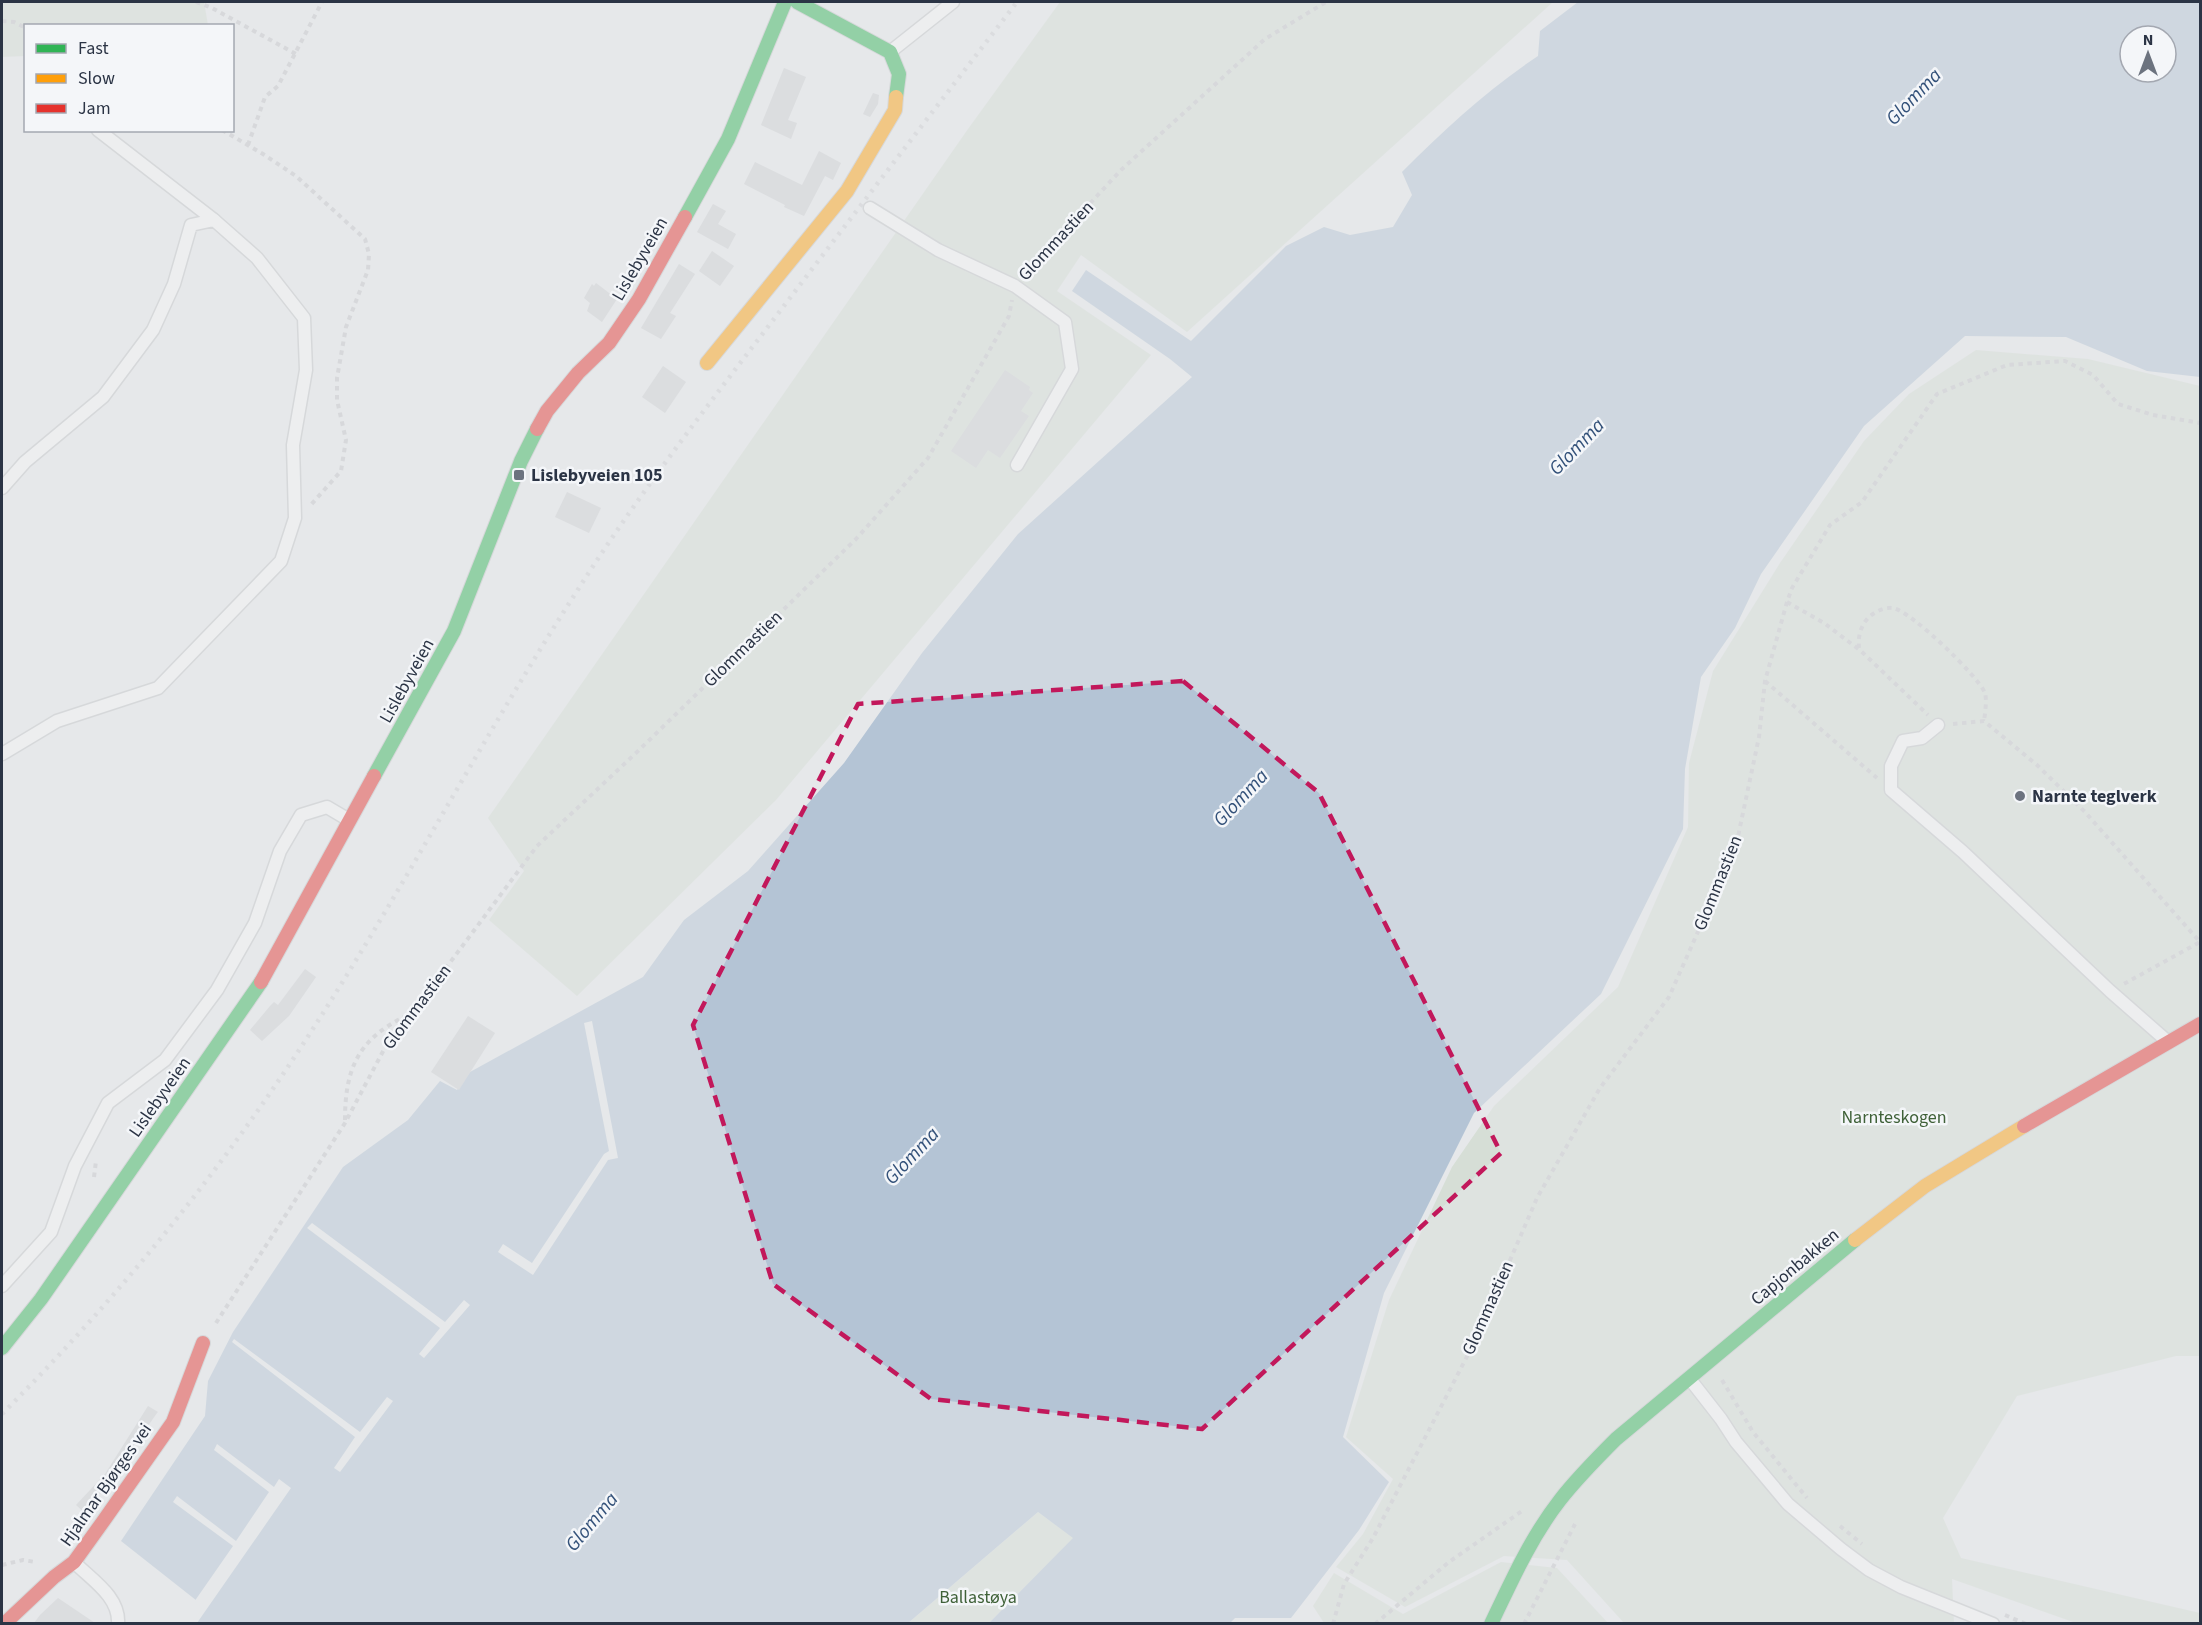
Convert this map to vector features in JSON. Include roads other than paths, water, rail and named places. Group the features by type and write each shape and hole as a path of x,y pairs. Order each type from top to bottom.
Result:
{"street":[{"name":"Lislebyveien","path":"2,1348 41,1299 259,985 454,631 521,461 547,411 578,373 609,343 639,299 728,139 785,2"},
{"path":"707,363 852,194 895,110 899,74 890,52 798,2"},
{"name":"Capjonbakken","path":"1491,1623 1533,1543 1558,1503 1616,1439 1842,1250 1925,1186 2200,1024"},
{"name":"Hjalmar Bjørges vei","path":"4,1623 54,1577 74,1562 172,1422 203,1343"}],"lane":[{"path":"890,52 953,2"},
{"path":"2,754 57,721 158,688 281,561 295,518 293,445 306,370 304,318 257,258 214,220 101,132"},
{"path":"870,208 938,250 1015,285 1065,322 1072,369 1017,465"},
{"path":"2,488 25,462 103,397 153,330 174,284 191,225 214,220"},
{"path":"1938,725 1922,738 1903,741 1891,766 1891,790 1963,852 2110,992 2168,1042"},
{"path":"2,1286 51,1232 75,1166 108,1103 165,1060 217,990 255,923 280,851 301,815 327,807 350,821"},
{"path":"1689,1378 1736,1442 1788,1504 1841,1549 1869,1570 1901,1587 1993,1623"},
{"path":"74,1562 112,1600 118,1615 118,1623"}],"water":[{"name":"Glomma","path":"1578,2 2200,2 2200,377 2147,371 2066,337 1965,336 1864,426 1761,574 1735,628 1701,677 1685,769 1683,829 1601,994 1474,1113 1384,1293 1343,1437 1389,1482 1359,1530 1291,1618 1235,1618 1229,1624 989,1623 1073,1538 1038,1512 907,1624 194,1623 206,1608 121,1541 205,1416 208,1381 233,1332 343,1167 408,1120 440,1081 457,1090 470,1072 643,977 684,920 748,871 844,763 922,653 1018,534 1192,377 1170,359 1072,291 1086,270 1191,341 1286,246 1324,227 1350,235 1393,227 1412,195 1402,172 1501,82 1538,56 1540,31"}],"railway":[{"path":"2,1414 85,1327 125,1281 237,1140 305,1041 375,929 542,647 624,520 725,383 1017,2"}],"place":[{"name":"Lislebyveien 105","path":"519,475"},
{"name":"Narnte teglverk","path":"2020,796"}],"park label":[{"name":"Narnteskogen","path":"1894,1117"},
{"name":"Ballastøya","path":"978,1597"}]}
